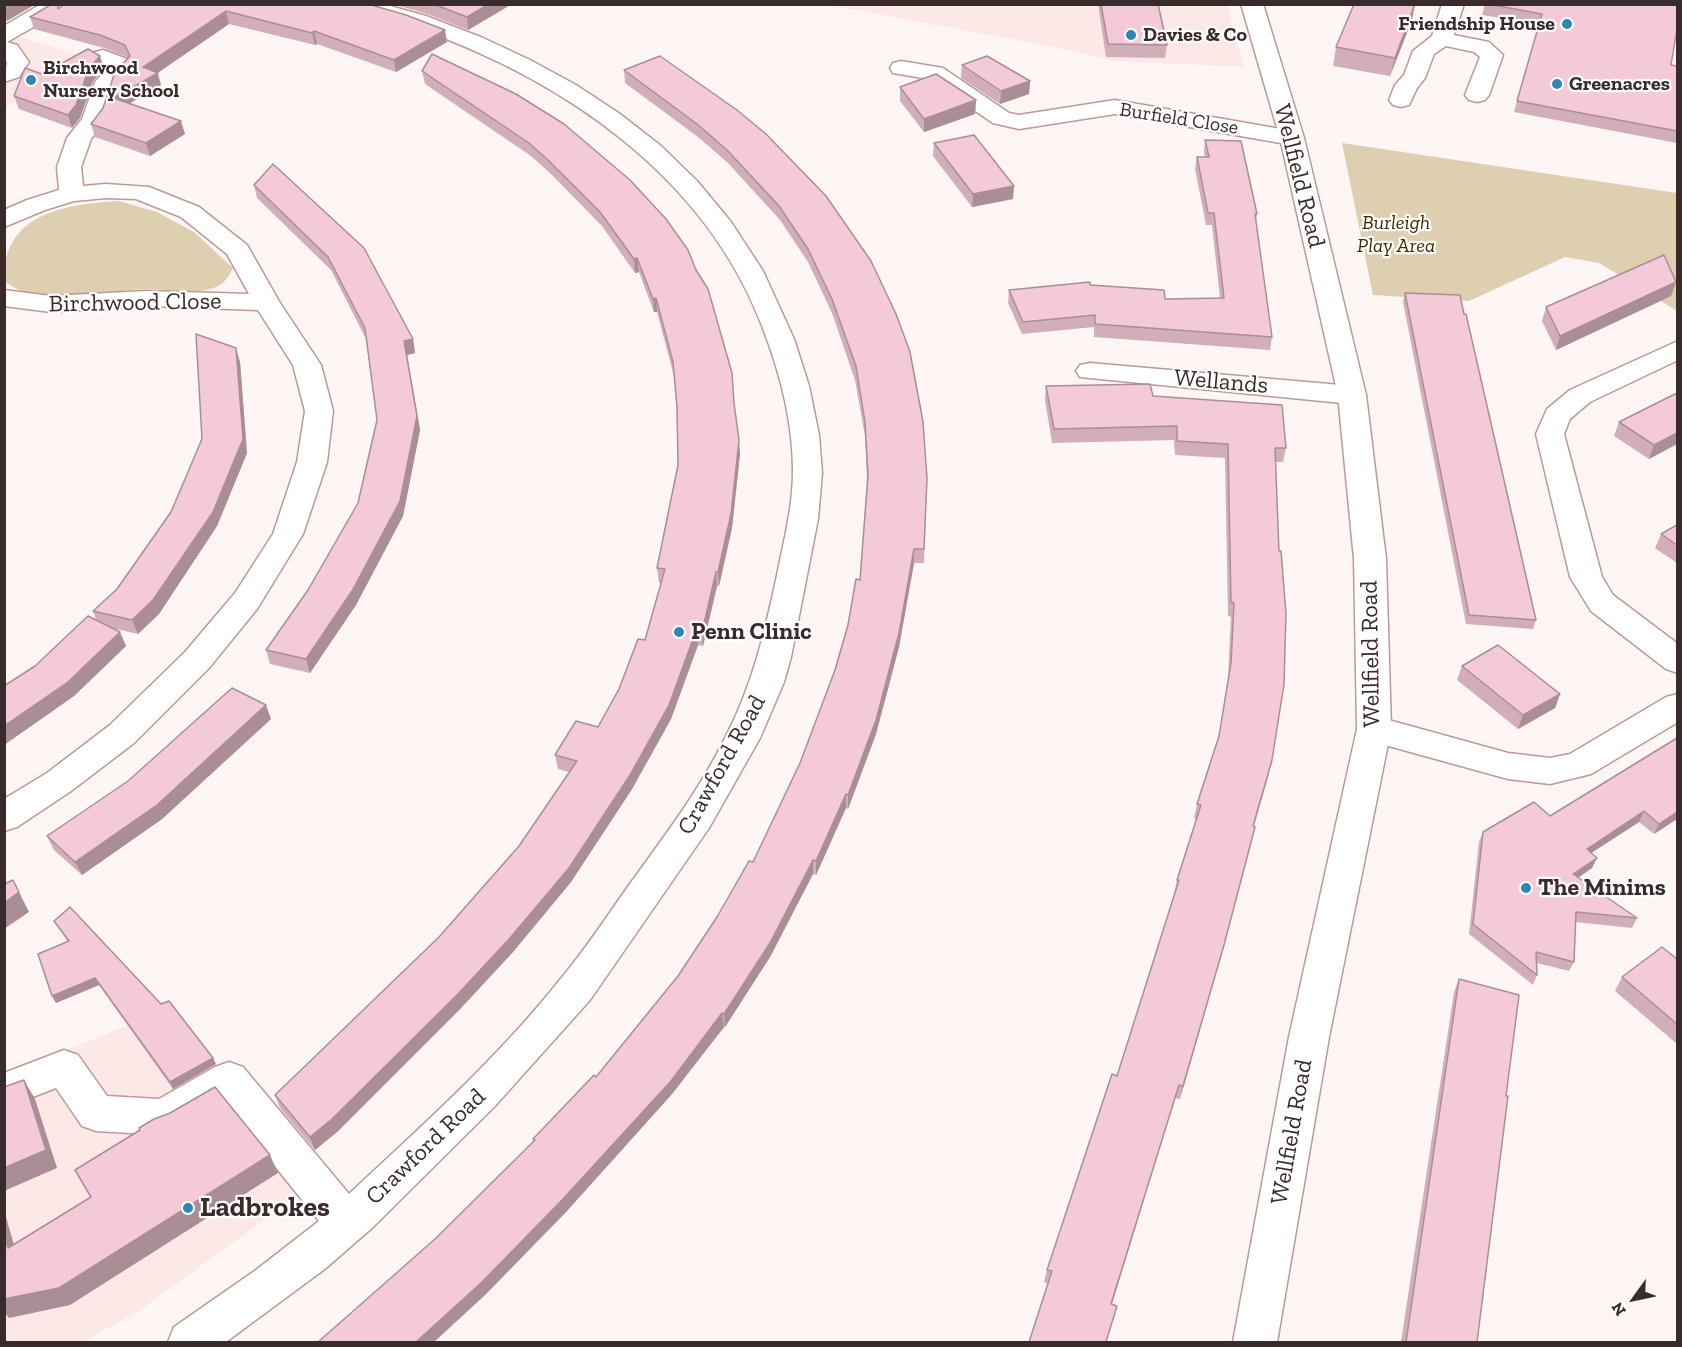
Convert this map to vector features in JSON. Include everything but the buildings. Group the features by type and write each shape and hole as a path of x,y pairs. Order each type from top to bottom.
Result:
{"street":[{"path":"4,75 11,72 18,62 9,50 6,39 57,4"},
{"name":"Crawford Road","path":"190,1342 249,1301 347,1224 507,1068 575,990 701,811 744,736 767,681 795,565 808,464 798,400 783,342 764,296 738,250 708,207 665,162 603,112 503,55 423,22 357,4"},
{"name":"Wellfield Road","path":"1252,4 1292,138 1352,395 1370,559 1374,729 1310,1037 1255,1342"},
{"path":"1442,39 1447,5"},
{"path":"1401,100 1406,85 1414,78 1424,51 1442,39 1481,47 1492,55 1477,95"},
{"path":"72,194 69,167 79,138 93,120 106,82 121,68 119,64 103,57"},
{"name":"Burfield Close","path":"901,68 936,73 1001,118 1019,122 1115,107 1292,138"},
{"name":"Birchwood Close","path":"4,220 36,205 72,194 106,191 140,192 190,212 238,250 267,303 307,365 319,411 312,462 288,534 246,601 197,660 122,734 59,782 4,817"},
{"name":"Birchwood Close","path":"4,298 25,304 57,306 123,299 172,297 267,303"},
{"path":"1677,349 1580,396 1557,415 1550,434 1586,577 1602,603 1677,661"},
{"name":"Wellands","path":"1090,371 1352,395"},
{"path":"1374,729 1508,766 1550,771 1580,765 1677,706"},
{"path":"4,1091 64,1067 96,1113 164,1117 229,1079 347,1224"}],"shaded area":[{"path":"829,5 1227,5 1244,67 1114,61 1060,48"},
{"name":"Birchwood Nursery School","path":"5,32 93,60 5,108"},
{"path":"172,1008 220,1070 325,1176 140,1310 83,1342 5,1342 5,1074"}],"green space":[{"name":"Burleigh Play Area","path":"1342,143 1677,193 1677,311 1599,263 1565,257 1469,301 1373,295"},
{"path":"119,201 157,212 194,232 233,268 229,276 218,286 203,291 158,289 61,297 30,294 5,282 6,259 14,240 26,226 41,216 60,209"}],"place":[{"name":"Friendship House","path":"1567,24"},
{"name":"Davies & Co","path":"1131,35"},
{"name":"Birchwood Nursery School","path":"31,80"},
{"name":"Greenacres","path":"1557,84"},
{"name":"Penn Clinic","path":"679,632"},
{"name":"The Minims","path":"1526,888"},
{"name":"Ladbrokes","path":"188,1208"}]}
